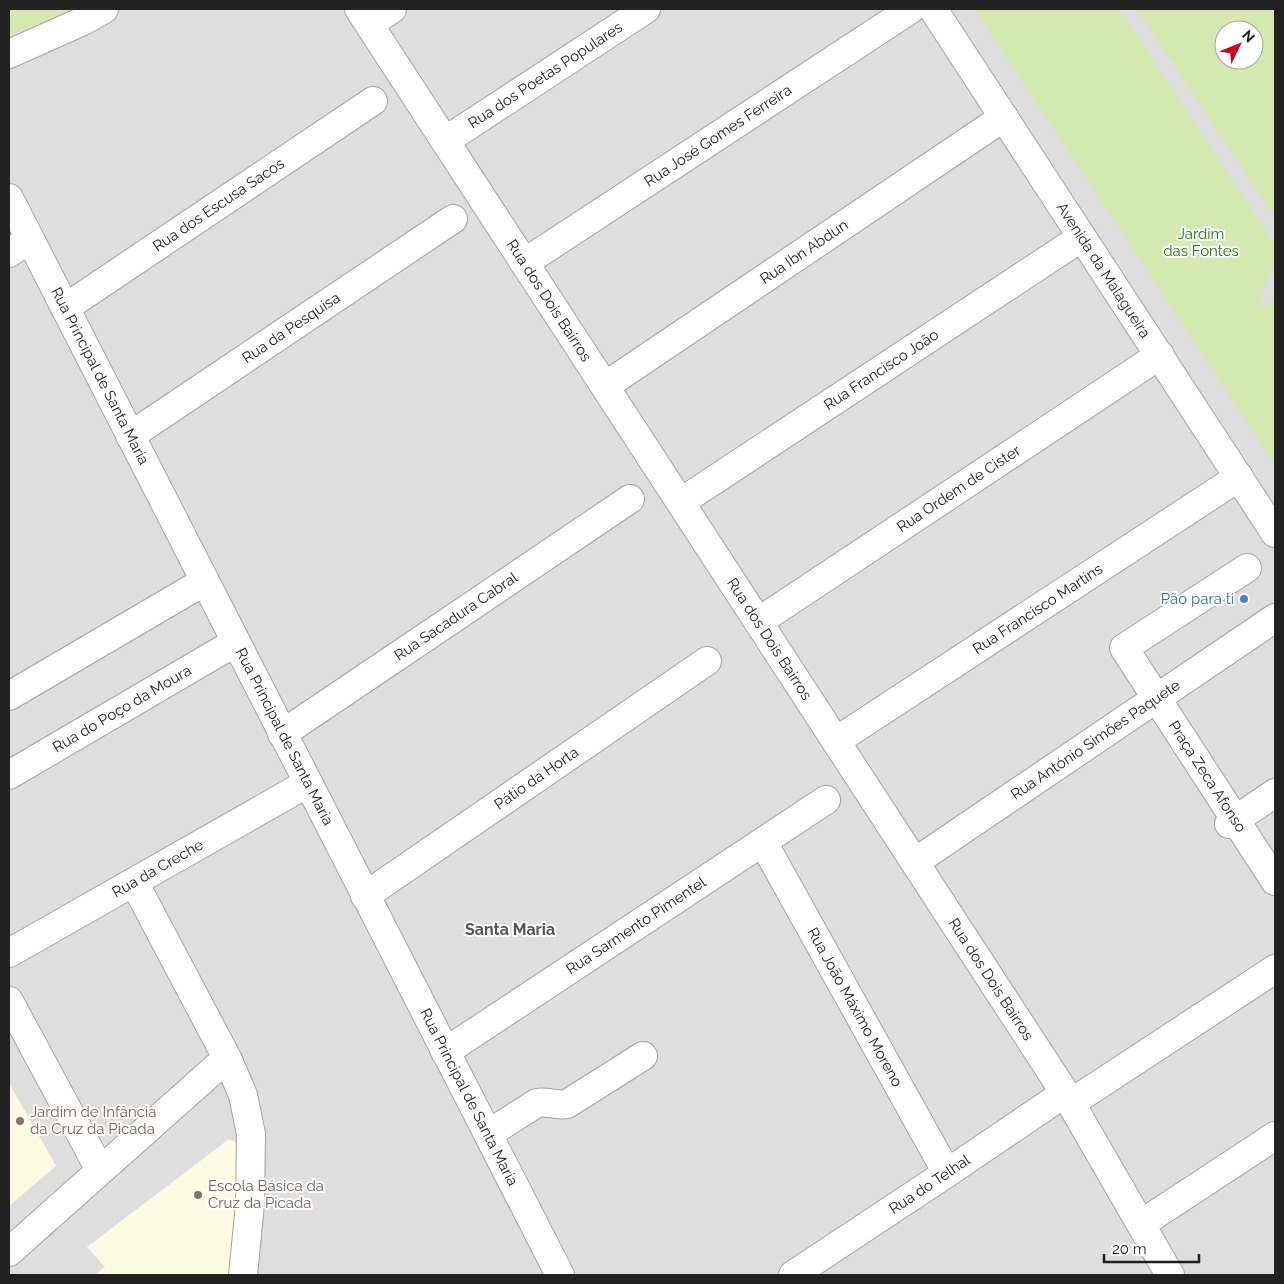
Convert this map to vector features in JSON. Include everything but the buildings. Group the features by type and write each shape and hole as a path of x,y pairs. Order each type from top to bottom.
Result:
{"street":[{"path":"9,54 104,9"},
{"path":"364,16 392,9"},
{"name":"Rua dos Poetas Populares","path":"445,141 646,9"},
{"name":"Rua José Gomes Ferreira","path":"524,263 911,9"},
{"name":"Avenida da Malagueira","path":"933,9 1275,533"},
{"name":"Rua dos Dois Bairros","path":"364,16 1068,1098 1170,1275"},
{"name":"Rua dos Escusa Sacos","path":"64,308 373,102"},
{"name":"Rua Ibn Abdun","path":"604,386 1004,117"},
{"name":"Rua Principal de Santa Maria","path":"9,198 19,246 64,308 560,1275"},
{"name":"Rua da Pesquisa","path":"130,436 452,219"},
{"name":"Rua Francisco João","path":"681,502 1082,237"},
{"name":"Rua Ordem de Cister","path":"758,622 1160,355"},
{"name":"Rua Francisco Martins","path":"836,741 1238,477"},
{"name":"Rua Sacadura Cabral","path":"282,734 630,499"},
{"name":"Praça Zeca Afonso","path":"1246,568 1124,648 1157,698 1232,822 1275,881"},
{"path":"9,696 205,581"},
{"name":"Rua António Simões Paquete","path":"915,862 1275,618"},
{"name":"Rua do Poço da Moura","path":"9,775 236,642"},
{"name":"Pátio da Horta","path":"366,896 707,661"},
{"name":"Rua da Creche","path":"9,953 308,783"},
{"path":"1232,822 1275,793"},
{"name":"Rua Sarmento Pimentel","path":"445,1052 826,800"},
{"name":"Rua João Máximo Moreno","path":"763,842 947,1173"},
{"path":"134,882 227,1058 243,1095 251,1134 250,1204 243,1275"},
{"name":"Rua do Telhal","path":"793,1275 947,1173 1275,969"},
{"path":"9,1001 100,1170"},
{"path":"488,1134 537,1103 544,1101 560,1105 567,1104 642,1056"},
{"path":"9,1252 227,1058"},
{"path":"1142,1224 1275,1136"}],"shaded area":[{"path":"9,9 1275,9 1275,1275 9,1275"},
{"name":"Jardim de Infância da Cruz da Picada","path":"9,1083 56,1166 9,1206"},
{"name":"Escola Básica da Cruz da Picada","path":"229,1139 244,1147 236,1275 95,1275 105,1267 87,1247"}],"green space":[{"path":"9,9 74,9 9,36"},
{"name":"Jardim das Fontes","path":"975,9 1120,9 1275,245 1275,261 1259,303 1267,309 1275,288 1275,465"},
{"path":"1137,9 1275,9 1275,214 1271,212"}],"place":[{"name":"Pão para ti","path":"1244,599"},
{"name":"Jardim de Infância da Cruz da Picada","path":"20,1121"},
{"name":"Escola Básica da Cruz da Picada","path":"198,1195"}],"district":[{"name":"Santa Maria","path":"510,929"}]}
